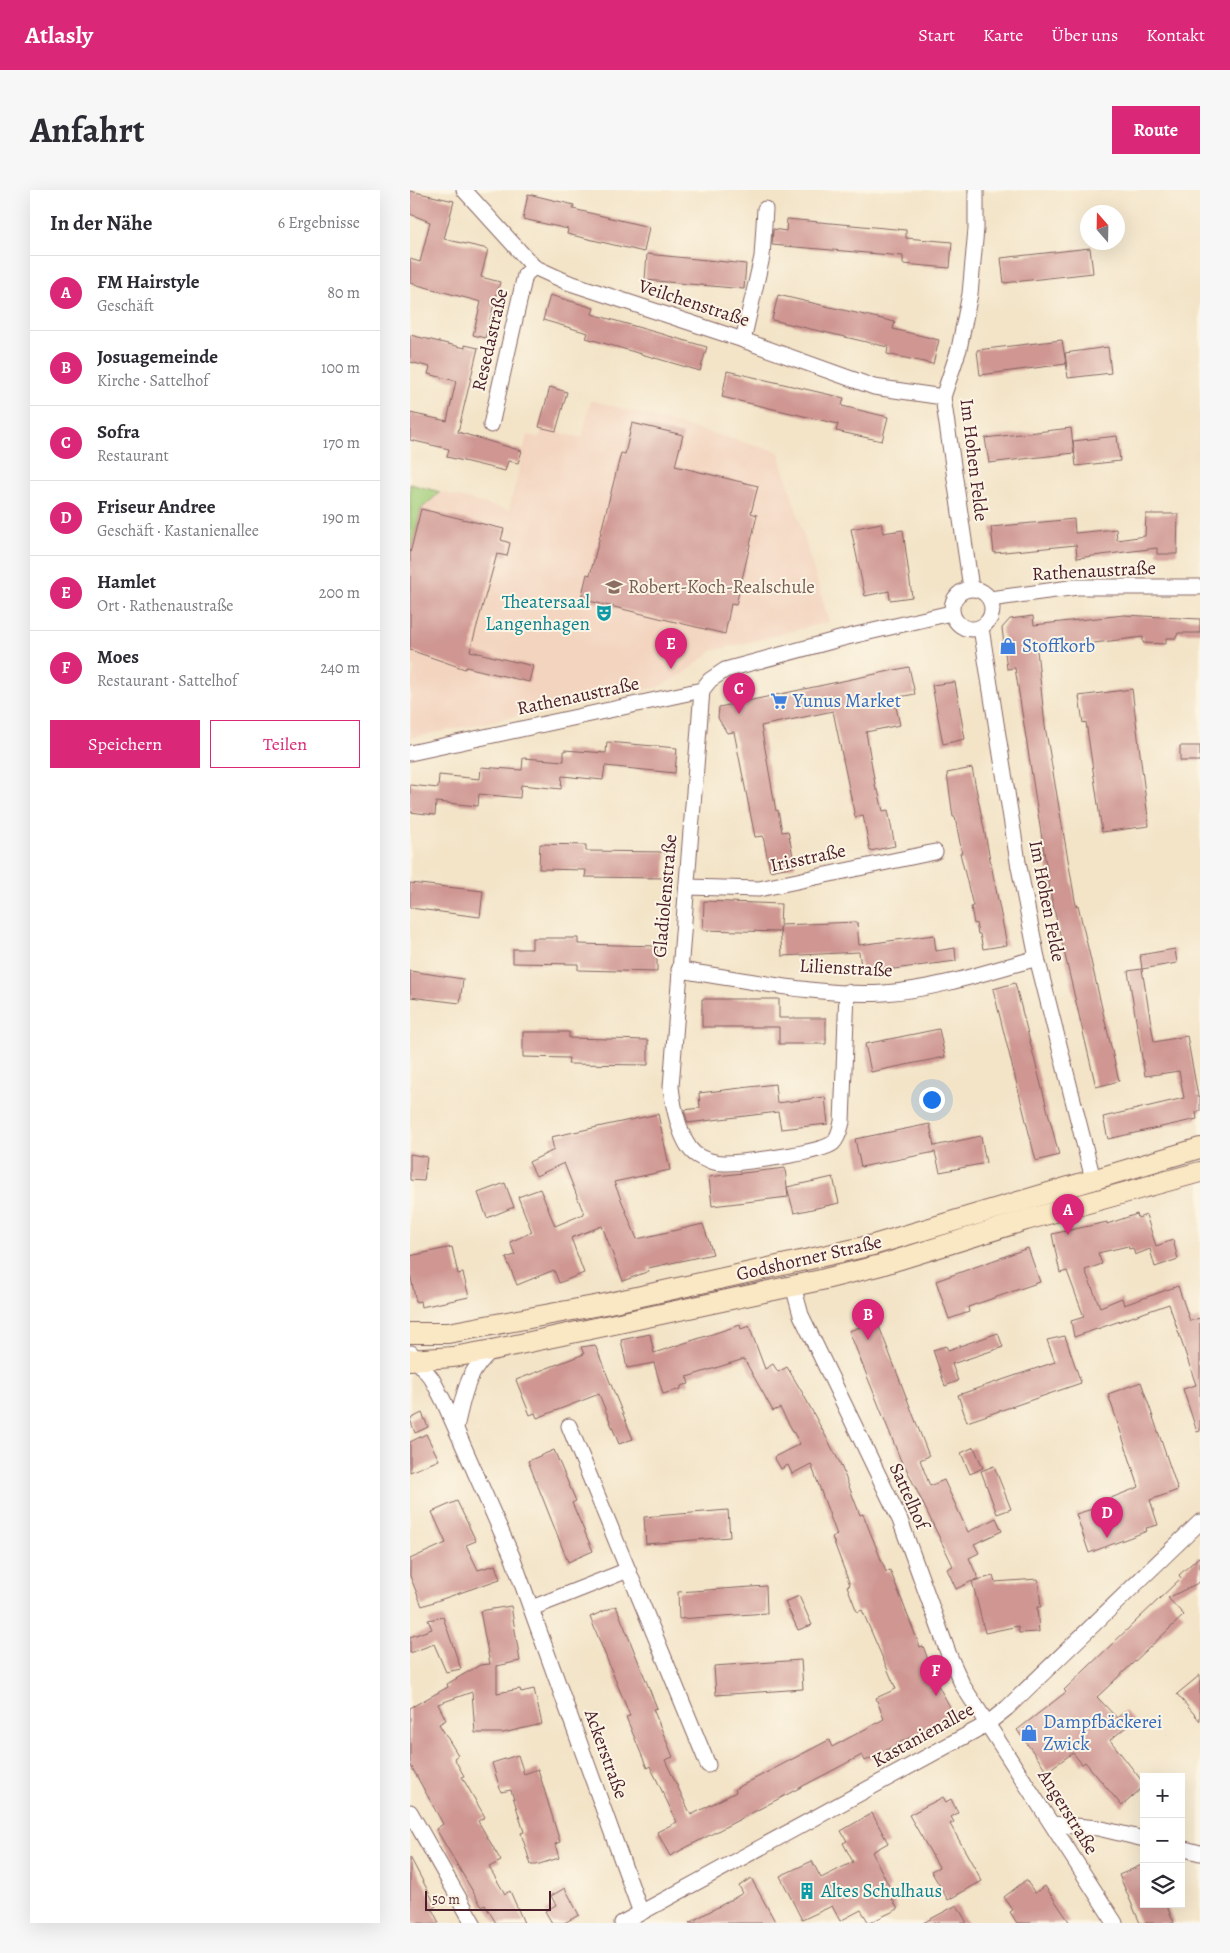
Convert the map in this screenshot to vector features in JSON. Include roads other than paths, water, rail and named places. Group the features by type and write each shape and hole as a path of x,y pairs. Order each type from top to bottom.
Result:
{"main road":[{"name":"Godshorner Straße","path":"410,1333 448,1333 595,1305 835,1254 882,1242 1200,1148"},
{"name":"Godshorner Straße","path":"412,1357 492,1350 793,1286 881,1265 1026,1220 1200,1172"}],"street":[{"name":"Veilchenstraße","path":"464,190 534,267 567,282 743,340 874,386 943,398"},
{"name":"Im Hohen Felde","path":"971,588 943,398 959,349 970,294 976,229 976,190"},
{"path":"743,340 762,257 765,209"},
{"name":"Resedastraße","path":"491,425 525,275 534,267"},
{"name":"Rathenaustraße","path":"990,599 1077,588 1200,587"},
{"path":"971,588 982,591 990,599 992,615 981,628 963,628 952,613 956,596 971,588"},
{"name":"Rathenaustraße","path":"410,753 702,690 710,680 726,670 852,636 952,613"},
{"name":"Im Hohen Felde","path":"981,628 1014,842 1037,958 1093,1179"},
{"name":"Gladiolenstraße","path":"702,690 671,1087 673,1106 684,1138 694,1154 708,1161 724,1163 819,1150 833,1143 839,1135 842,1122 847,992"},
{"name":"Irisstraße","path":"687,887 759,889 936,852"},
{"name":"Lilienstraße","path":"679,970 847,992 883,993 926,988 1037,958"},
{"name":"Sattelhof","path":"793,1286 801,1315 900,1520 949,1655 963,1686 987,1724"},
{"path":"456,1427 469,1378 479,1361 492,1350"},
{"name":"Ackerstraße","path":"412,1357 432,1379 456,1427 512,1556 641,1913"},
{"path":"569,1426 708,1766"},
{"name":"Kastanienallee","path":"622,1923 987,1724 1014,1702 1200,1522"},
{"path":"532,1608 628,1570"},
{"name":"Angerstraße","path":"987,1724 1114,1923"},
{"path":"410,1812 473,1923"},
{"path":"1052,1824 1098,1828 1140,1838"},
{"path":"1185,1849 1200,1853"}],"place":[{"name":"Robert-Koch-Realschule","path":"614,587"},
{"name":"Theatersaal Langenhagen","path":"604,613"},
{"name":"Stoffkorb","path":"1008,646"},
{"name":"Hamlet","path":"671,669"},
{"name":"Yunus Market","path":"779,701"},
{"name":"Sofra","path":"739,714"},
{"name":"FM Hairstyle","path":"1068,1235"},
{"name":"Josuagemeinde","path":"868,1340"},
{"name":"Friseur Andree","path":"1107,1538"},
{"name":"Moes","path":"936,1696"},
{"name":"Dampfbäckerei Zwick","path":"1029,1733"},
{"name":"Altes Schulhaus","path":"807,1891"}]}
